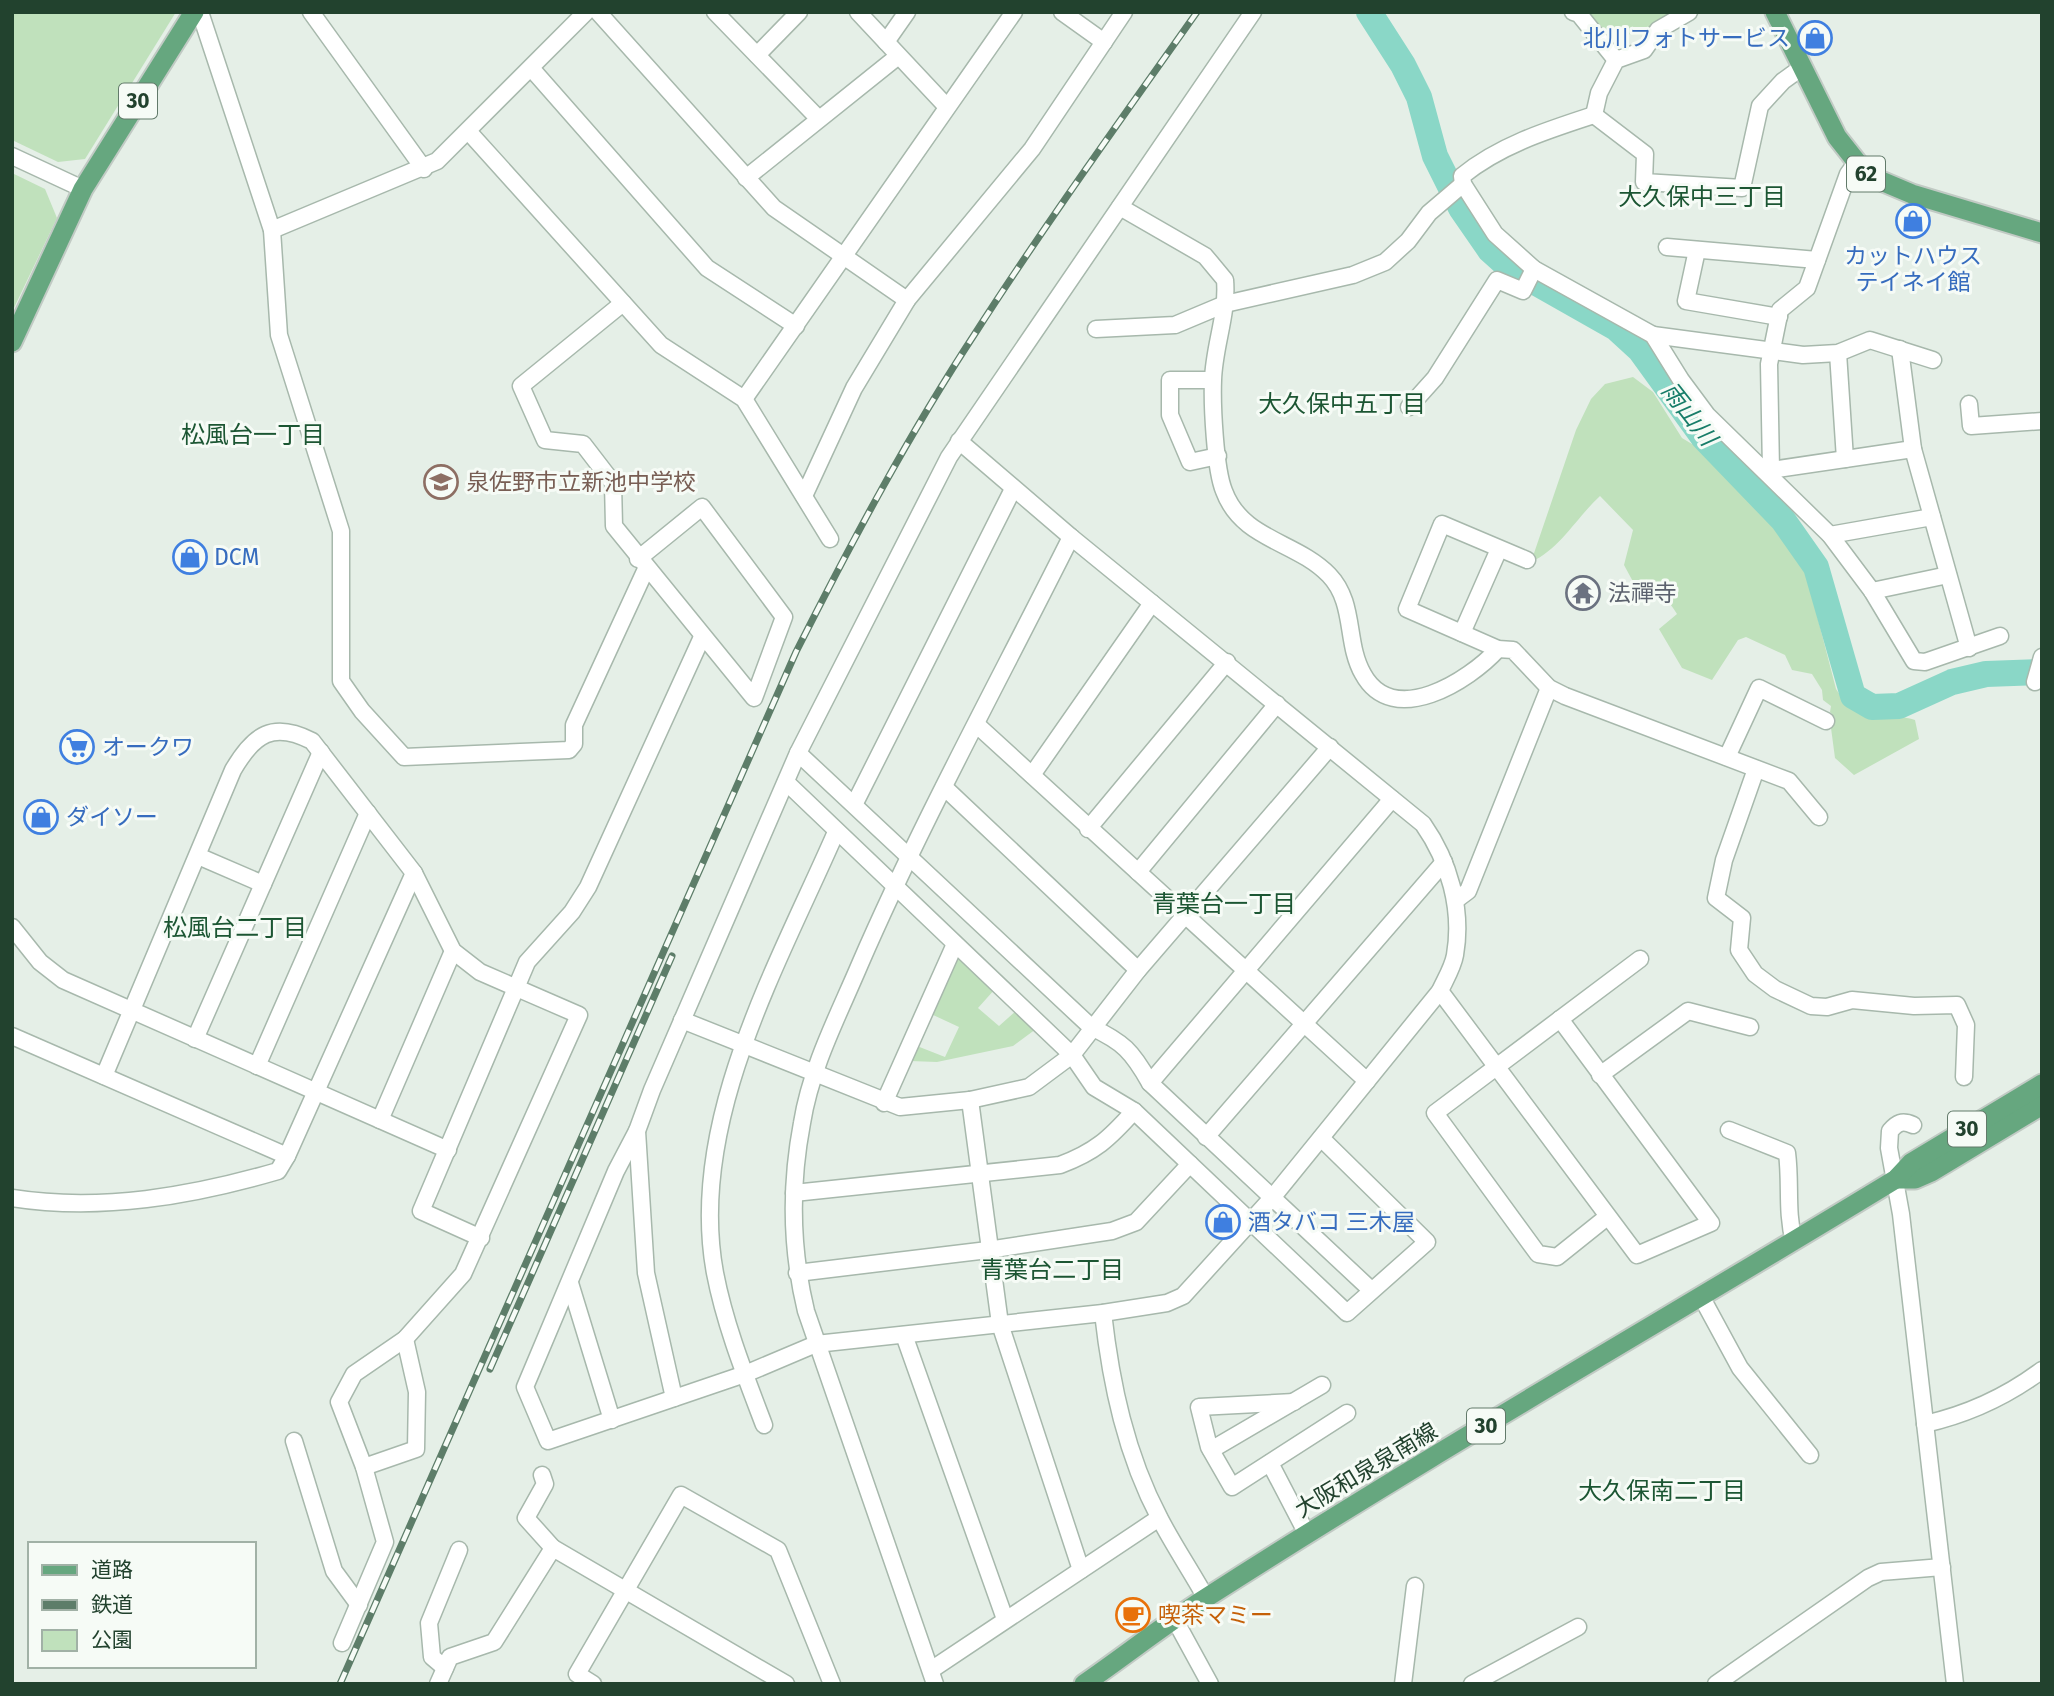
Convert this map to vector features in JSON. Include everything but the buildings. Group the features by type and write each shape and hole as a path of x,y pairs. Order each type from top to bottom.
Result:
{"main road":[{"name":"30","path":"12,342 83,190 194,12"},
{"name":"62","path":"1774,12 1837,137 1867,175 1886,185 2042,233"},
{"name":"大阪和泉泉南線","path":"1084,1684 1206,1598 1307,1534 1794,1242 1896,1179 1911,1163 2042,1084"},
{"name":"大阪和泉泉南線","path":"1896,1179 1915,1179 1931,1172 2042,1105"}],"street":[{"path":"200,12 272,230 279,335 341,531 341,681 362,711 404,757 569,750 574,744 574,725 642,564 702,507 784,617 754,698 702,638 642,564 614,526 613,483 583,444 545,440 521,386 622,303"},
{"path":"311,12 424,169"},
{"path":"272,230 424,169 437,160 586,12"},
{"path":"598,12 774,208 844,259 907,300"},
{"path":"715,12 818,118"},
{"path":"757,55 799,12"},
{"path":"858,12 897,57 947,107"},
{"path":"886,42 907,12"},
{"path":"744,399 1014,12"},
{"path":"1062,12 1104,42"},
{"path":"804,496 854,388 907,300 1032,149 1124,12"},
{"path":"959,441 1071,537 1423,824 1436,842 1456,900 1455,957 1440,991 1272,1198 1249,1220 1213,1266 1183,1296 1167,1303 1103,1313 816,1344 745,1374 548,1441 525,1387 798,753 919,512 959,441 1253,12"},
{"path":"1573,12 1579,14 1616,60"},
{"path":"1594,115 1600,93 1616,60 1644,50 1657,30 1689,12"},
{"path":"746,178 897,57"},
{"path":"531,68 706,268 796,326"},
{"path":"1594,115 1645,154 1644,182 1742,188 1760,106 1783,81 1801,68"},
{"path":"1594,115 1539,133 1479,162 1462,176 1463,184 1494,234 1534,269 1653,335 1803,355 1838,353 1870,340 1933,360"},
{"path":"468,131 661,345 744,399 830,539"},
{"path":"12,156 83,190"},
{"path":"1770,472 1771,352 1780,310 1807,288 1848,174 1856,163"},
{"path":"1096,329 1175,325 1225,304 1353,275 1385,262 1443,199 1463,184"},
{"path":"1120,207 1205,257 1225,280 1225,304 1212,380 1223,489 1248,527 1312,561 1330,576 1342,594 1356,654 1362,673 1370,685 1401,700 1418,698 1457,681 1485,663 1498,649"},
{"path":"1667,247 1817,260"},
{"path":"1697,250 1686,301 1779,317"},
{"path":"1409,407 1435,378 1497,280 1523,291 1534,269"},
{"path":"1653,335 1707,415 1770,472 1830,535 1872,591 1914,661 1924,662 2000,636"},
{"path":"1900,349 1913,449 1969,648"},
{"path":"1838,353 1845,459"},
{"path":"1212,380 1170,380 1170,415 1190,462 1218,456"},
{"path":"1969,404 1971,426 2042,421"},
{"path":"1770,472 1913,449"},
{"path":"855,803 1013,489"},
{"path":"1830,535 1932,517"},
{"path":"1527,560 1442,524 1407,610 1498,649 1513,650 1549,688 1789,781 1819,817"},
{"path":"1071,537 911,856 894,884 813,1075 802,1121 794,1193 797,1273 816,1344 933,1677 1005,1619 1159,1518"},
{"path":"1462,633 1499,549"},
{"path":"1872,591 1948,575"},
{"path":"1032,775 1152,603"},
{"path":"481,1238 422,1211 527,961 572,912 588,887 702,638"},
{"path":"2035,682 2041,660"},
{"path":"1088,828 1227,662"},
{"path":"1456,900 1468,891 1549,688"},
{"path":"1727,757 1759,688 1826,721"},
{"path":"1138,872 1278,704"},
{"path":"977,725 1367,1081"},
{"path":"104,1076 233,770 256,739 271,732 293,731 312,741 414,873 453,951 480,972 579,1015 463,1274 405,1339 354,1374 340,1402 364,1467 385,1542 342,1643"},
{"path":"682,1020 813,1075 900,1107 970,1100 1029,1087 1072,1055 1091,1027 1138,970 1330,747"},
{"path":"195,1040 321,752"},
{"path":"798,753 855,803 1091,1027 1118,1040 1135,1055 1150,1083 1370,1289"},
{"path":"1756,768 1724,860 1716,898 1742,918 1739,950 1755,974 1775,989 1811,1006 1827,1007 1852,1000 1914,1006 1957,1005 1966,1025 1964,1077"},
{"path":"786,782 1072,1055 1094,1087 1134,1111 1347,1312 1370,1289 1427,1242 1321,1138"},
{"path":"944,787 1138,970"},
{"path":"1150,1083 1392,799"},
{"path":"257,1066 368,813"},
{"path":"764,1425 745,1374 715,1270 712,1225 718,1137 729,1084 743,1046 836,832"},
{"path":"198,856 264,884"},
{"path":"1206,1137 1444,863"},
{"path":"12,1198 55,1205 99,1204 222,1188 278,1171 318,1093 414,873"},
{"path":"12,927 40,962 63,980 448,1150"},
{"path":"884,1103 955,944"},
{"path":"380,1120 453,951"},
{"path":"1607,1217 1557,1257 1538,1254 1435,1113 1640,959"},
{"path":"1440,991 1637,1255 1711,1223 1560,1019"},
{"path":"1600,1075 1688,1011 1750,1027"},
{"path":"12,1036 288,1156"},
{"path":"970,1100 1000,1324 1081,1570"},
{"path":"794,1193 1060,1165 1087,1155 1108,1140 1134,1111"},
{"path":"1913,1125 1906,1122 1896,1123 1890,1131 1889,1148 1896,1179 1955,1684"},
{"path":"1729,1130 1787,1153 1791,1181 1787,1217 1794,1242"},
{"path":"637,1131 646,1273 674,1398"},
{"path":"797,1273 988,1250 1112,1231 1136,1222 1190,1164"},
{"path":"570,1283 612,1420"},
{"path":"1702,1298 1740,1368 1810,1455"},
{"path":"1103,1313 1117,1401 1129,1445 1159,1518 1206,1598"},
{"path":"904,1335 1005,1619"},
{"path":"364,1467 416,1449 417,1392 405,1339"},
{"path":"1925,1424 1957,1417 1987,1404 2021,1386 2042,1370"},
{"path":"1211,1450 1322,1385"},
{"path":"1294,1402 1199,1407 1211,1450 1232,1487 1348,1413"},
{"path":"294,1441 334,1571 359,1605"},
{"path":"1270,1463 1307,1534"},
{"path":"542,1475 545,1484 526,1518 553,1548 786,1684"},
{"path":"593,1684 577,1674 681,1495 778,1550 832,1684"},
{"path":"441,1676 450,1657 494,1642 553,1548"},
{"path":"441,1676 432,1657 429,1623 459,1550"},
{"path":"1716,1684 1868,1578 1881,1572 1942,1567"},
{"path":"1403,1684 1415,1586"},
{"path":"1175,1620 1210,1684"},
{"path":"1472,1684 1578,1627"}],"green space":[{"path":"12,12 176,12 85,159 58,162 12,140"},
{"path":"1579,12 1683,12 1649,35 1597,33"},
{"path":"12,173 45,189 57,218 12,312"},
{"path":"1633,377 1653,392 1682,438 1692,444 1698,441 1779,531 1805,569 1836,689 1846,702 1863,714 1915,720 1919,739 1854,775 1835,758 1831,728 1835,718 1830,712 1831,706 1823,700 1822,690 1812,674 1792,670 1785,655 1746,637 1738,640 1712,680 1682,668 1659,629 1677,614 1661,594 1637,589 1624,565 1633,530 1600,496 1560,541 1531,562 1576,430 1591,399 1605,384"},
{"path":"960,956 995,989 978,1008 999,1026 1017,1010 1036,1029 1013,1046 937,1062 910,1061 917,1046 945,1057 959,1027 931,1014 955,958"}],"waterway":[{"name":"雨山川","path":"1369,12 1403,65 1419,97 1435,156 1461,208 1490,250 1510,268 1616,328 1640,350 1703,437 1783,520 1816,567 1853,696 1872,707 1899,706 1952,682 1986,674 2042,672"}],"railway":[{"path":"340,1684 796,652 817,611 882,489 951,371 1057,211 1197,12"},
{"path":"490,1369 672,956"}],"place":[{"name":"北川フォトサービス","path":"1815,38"},
{"name":"カットハウス テイネイ館","path":"1913,221"},
{"name":"泉佐野市立新池中学校","path":"441,482"},
{"name":"DCM","path":"190,557"},
{"name":"法禪寺","path":"1583,593"},
{"name":"オークワ","path":"77,747"},
{"name":"ダイソー","path":"41,817"},
{"name":"酒タバコ 三木屋","path":"1223,1222"},
{"name":"喫茶マミー","path":"1133,1615"}],"district":[{"name":"大久保中三丁目","path":"1702,197"},
{"name":"大久保中五丁目","path":"1342,404"},
{"name":"松風台一丁目","path":"253,435"},
{"name":"青葉台一丁目","path":"1224,904"},
{"name":"松風台二丁目","path":"235,928"},
{"name":"青葉台二丁目","path":"1052,1270"},
{"name":"大久保南二丁目","path":"1662,1491"}]}
